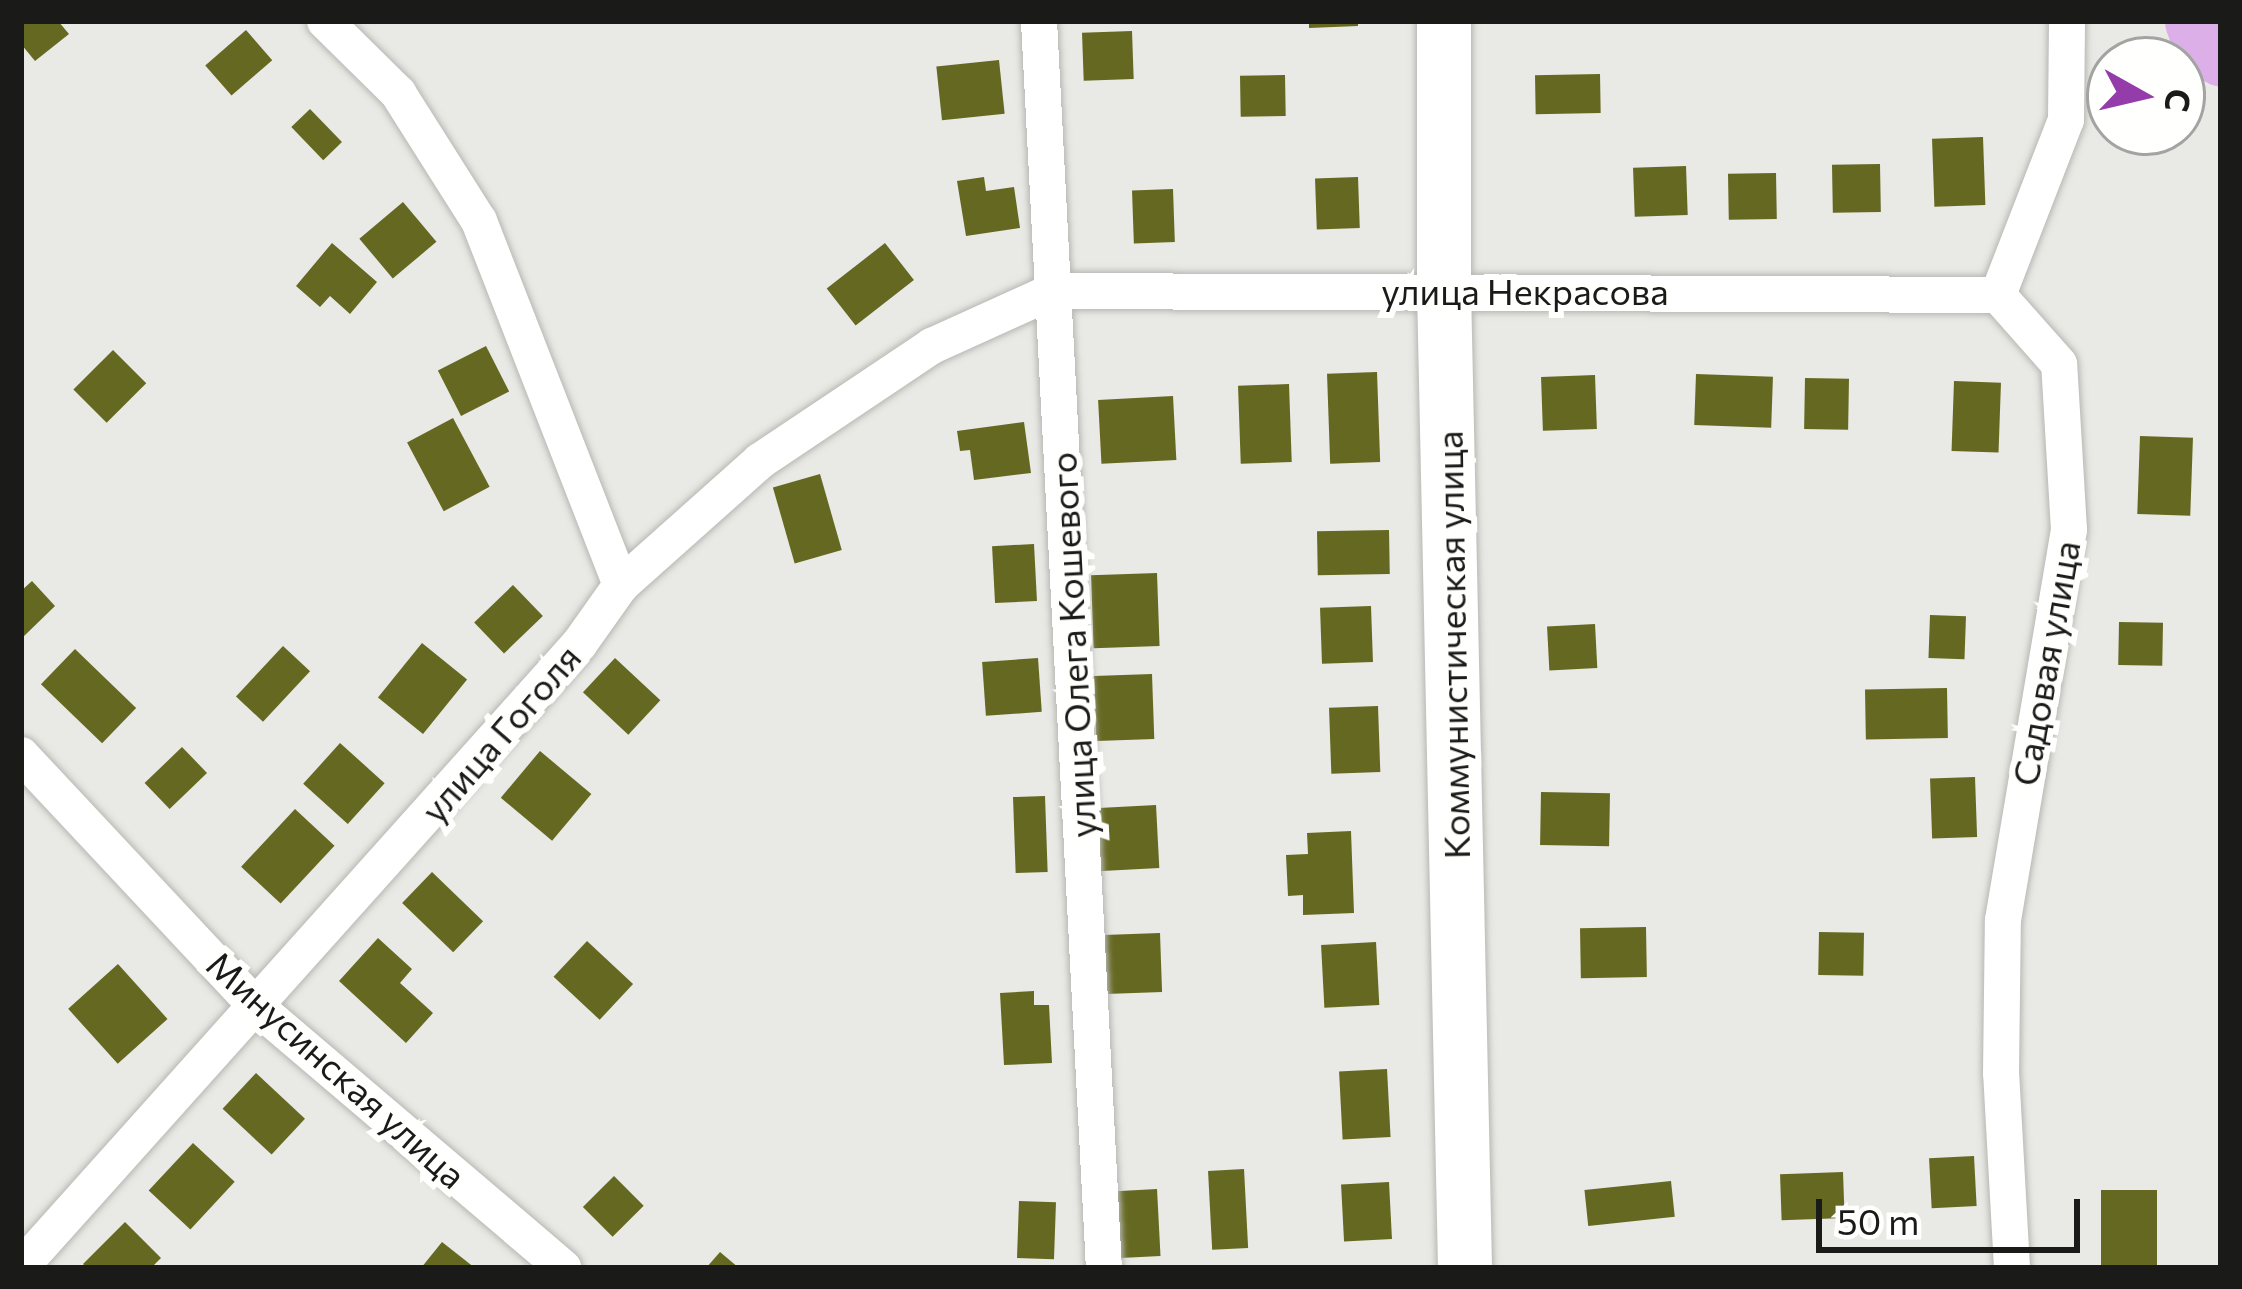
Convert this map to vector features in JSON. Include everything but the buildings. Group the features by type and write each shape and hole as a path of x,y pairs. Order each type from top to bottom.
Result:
{"street":[{"path":"325,21 398,93 479,220 621,585"},
{"name":"улица Олега Кошевого","path":"1039,21 1104,1268"},
{"name":"Коммунистическая улица","path":"1444,21 1444,289 1466,1268"},
{"path":"1998,295 2066,121 2067,21"},
{"name":"улица Некрасова","path":"1053,291 1444,289 1998,295"},
{"name":"улица Гоголя","path":"21,1267 258,1008 580,643 621,585 760,461 932,346 1053,291"},
{"name":"Садовая улица","path":"1998,295 2059,364 2069,530 2003,920 2001,1074 2012,1268"},
{"name":"Минусинская улица","path":"21,755 258,1008 563,1268"}],"waterway":[{"path":"2196,21 2201,35 2221,54"}]}
